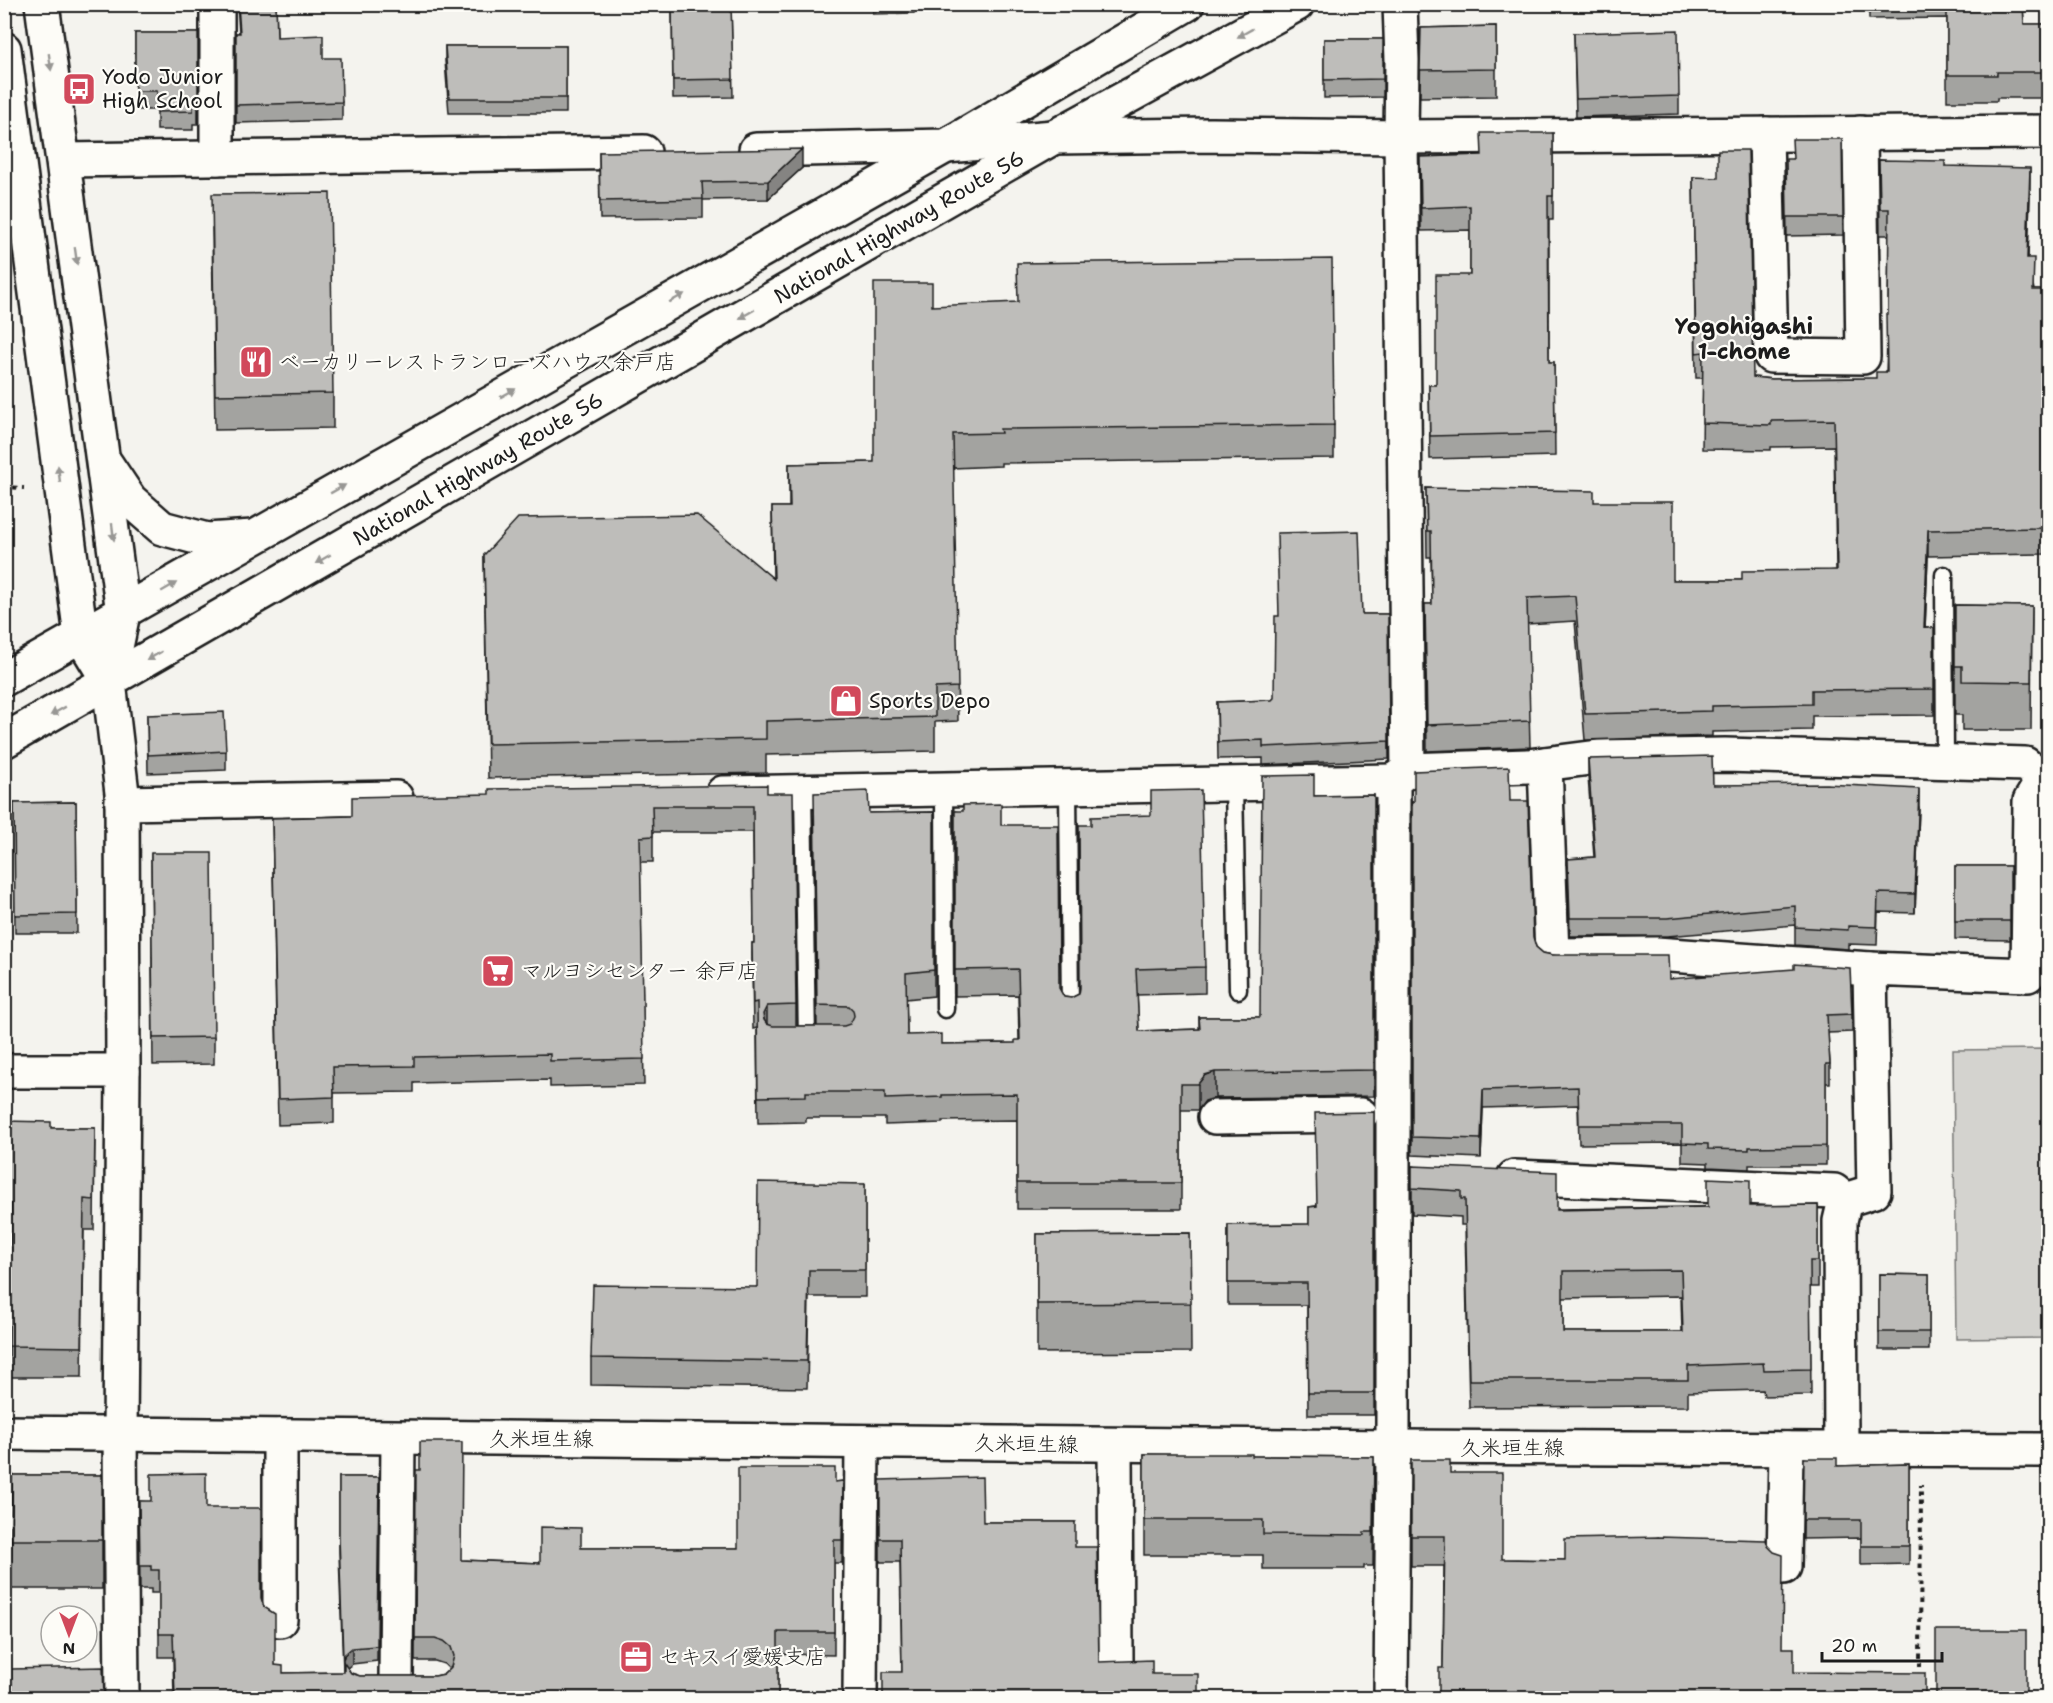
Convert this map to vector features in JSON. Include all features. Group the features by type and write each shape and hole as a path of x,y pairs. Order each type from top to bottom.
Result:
{"main road":[{"path":"42,4 123,613 109,682 122,802 123,1071 120,1434 122,1698"},
{"path":"217,4 217,158"},
{"path":"4,679 946,146 1187,4"},
{"name":"National Highway Route 56","path":"4,741 1054,137 1297,4"},
{"path":"1391,1698 1393,1447 1405,1173 1393,1115 1401,776 1402,60 1400,4"},
{"path":"4,49 81,636 109,682"},
{"path":"724,151 946,146 1054,137 2049,132"},
{"path":"1766,134 1771,356 1863,357 1860,133"},
{"path":"64,160 677,152"},
{"path":"103,460 130,501 162,528 207,540 253,537"},
{"path":"695,793 1234,784 1401,776 1545,764 1598,756 1725,755 2025,764 2046,779 2030,801 2028,975 1870,969 1656,954 1552,955 1545,764"},
{"path":"122,802 421,798"},
{"path":"1845,1200 1874,1191 1870,969"},
{"path":"4,1071 123,1071"},
{"path":"1215,1117 1393,1115"},
{"path":"1489,1176 1834,1191 1845,1200"},
{"path":"1841,1449 1840,1221 1845,1200"},
{"name":"久米垣生線","path":"4,1433 1393,1447 2049,1450"},
{"path":"280,1436 280,1620"},
{"path":"398,1438 398,1680"},
{"path":"860,1698 862,1442"},
{"path":"1115,1444 1116,1660"},
{"path":"1784,1567 1786,1449"}],"lane":[{"path":"1944,575 1946,762"},
{"path":"1234,784 1238,990"},
{"path":"1068,786 1070,1014"},
{"path":"944,789 945,1009"},
{"path":"803,791 801,1041 825,1041"}],"path":[{"path":"1920,1667 1922,1450"}],"shaded area":[{"path":"2048,1049 2048,1338 1956,1339 1953,1050"}],"building":[{"path":"238,4 276,4 277,37 323,35 323,58 341,58 342,102 236,105 236,33 240,33"},
{"path":"672,4 731,4 733,79 673,80"},
{"path":"1947,4 2023,4 2024,24 2049,24 2049,72 1947,75"},
{"path":"1496,26 1496,69 1420,70 1421,28"},
{"path":"1678,30 1679,96 1576,99 1574,33"},
{"path":"135,33 198,33 198,105 193,105 193,111 157,112 157,91 135,91"},
{"path":"1324,39 1383,39 1383,79 1324,80"},
{"path":"445,46 566,46 566,98 449,98"},
{"path":"1481,133 1553,133 1553,196 1548,196 1549,362 1554,362 1555,433 1430,436 1429,385 1436,385 1436,275 1470,275 1470,206 1421,208 1420,157 1482,155"},
{"path":"1792,139 1842,139 1843,217 1787,217 1786,159 1793,159"},
{"path":"802,149 768,181 702,182 703,199 600,201 599,152"},
{"path":"1718,150 1748,150 1753,377 1772,379 1876,378 1876,372 1887,372 1889,209 1880,209 1879,160 1945,161 1945,166 2030,168 2027,258 2034,258 2033,290 2049,290 2049,431 2043,431 2045,528 1928,530 1924,628 1934,628 1934,689 1812,690 1812,704 1712,706 1712,711 1585,714 1575,596 1527,598 1530,721 1427,725 1425,604 1432,604 1431,531 1427,531 1426,488 1594,491 1594,502 1673,502 1673,580 1742,580 1742,571 1837,570 1834,420 1771,421 1771,425 1702,423 1703,352 1696,353 1693,177 1718,178"},
{"path":"330,193 333,393 215,395 212,194"},
{"path":"1332,259 1334,425 1000,429 1001,433 953,434 958,687 935,688 935,717 766,721 766,739 488,744 484,555 518,518 697,515 774,579 772,507 790,507 789,464 874,462 874,283 932,283 932,306 1018,302 1017,263"},
{"path":"1359,531 1362,614 1388,614 1389,741 1263,747 1263,740 1218,742 1217,702 1272,700 1274,698 1275,616 1279,616 1277,533"},
{"path":"1955,605 2032,606 2031,682 1962,681 1962,666 1955,666"},
{"path":"224,712 226,751 148,755 147,715"},
{"path":"1712,756 1713,785 1826,784 1919,789 1915,894 1878,893 1877,927 1848,926 1848,930 1795,927 1795,906 1667,918 1570,918 1568,859 1595,857 1588,759"},
{"path":"1509,767 1510,801 1528,801 1533,937 1536,947 1543,953 1552,955 1668,955 1669,979 1794,969 1794,964 1850,968 1852,1014 1827,1015 1830,1064 1826,1064 1826,1146 1749,1147 1749,1150 1708,1149 1708,1144 1682,1143 1682,1125 1579,1125 1578,1087 1483,1090 1481,1139 1412,1137 1412,802 1414,802 1414,771"},
{"path":"1314,775 1314,796 1374,795 1374,1070 1215,1072 1205,1075 1198,1084 1181,1084 1181,1183 1017,1183 1017,1094 942,1095 942,1097 885,1099 885,1092 806,1092 806,1096 758,1097 757,1002 753,1003 753,806 652,806 653,836 640,837 644,1059 550,1061 550,1054 414,1057 414,1066 333,1067 334,1097 278,1099 272,818 352,816 352,797 489,794 489,789 767,785 767,793 793,793 796,1005 767,1006 763,1014 764,1020 773,1026 844,1026 850,1024 854,1016 849,1006 817,1005 814,793 868,791 869,813 934,812 934,970 906,973 907,1035 941,1034 941,1044 1015,1043 1015,1040 1020,1040 1018,969 955,970 955,811 963,811 963,805 1001,804 1001,825 1058,825 1059,988 1064,997 1071,998 1079,994 1080,988 1079,825 1091,825 1091,817 1151,815 1151,791 1201,790 1205,967 1136,969 1139,1031 1200,1029 1199,1017 1260,1017 1262,776"},
{"path":"76,802 77,914 15,915 14,803"},
{"path":"151,853 212,853 214,1037 153,1038"},
{"path":"1955,866 2010,866 2010,921 1955,921"},
{"path":"1374,1112 1374,1393 1308,1393 1307,1283 1228,1283 1228,1225 1309,1224 1309,1207 1317,1206 1315,1113"},
{"path":"4,1121 51,1122 51,1128 95,1128 94,1200 84,1199 82,1347 9,1346 11,1204 4,1204"},
{"path":"1412,1166 1557,1172 1557,1210 1708,1207 1708,1178 1750,1180 1750,1206 1818,1205 1818,1261 1810,1261 1811,1369 1764,1370 1763,1363 1688,1366 1688,1380 1469,1380 1465,1199 1461,1199 1461,1191 1412,1188","holes":["1681,1270 1683,1332 1563,1332 1563,1271"]},
{"path":"758,1182 865,1184 865,1270 809,1270 807,1361 591,1358 593,1285 757,1287"},
{"path":"1190,1233 1191,1303 1037,1304 1037,1234"},
{"path":"1879,1274 1929,1275 1929,1332 1879,1332"},
{"path":"420,1442 462,1442 461,1560 540,1563 540,1527 581,1528 581,1548 738,1548 738,1468 835,1468 835,1482 843,1481 842,1540 834,1540 834,1632 778,1632 778,1698 175,1698 173,1634 159,1634 159,1570 151,1570 151,1566 140,1566 139,1501 151,1501 151,1474 206,1473 206,1508 261,1508 261,1598 264,1607 275,1614 275,1665 283,1666 283,1673 344,1672 344,1663 351,1673 360,1676 435,1676 444,1674 451,1667 454,1656 451,1647 444,1641 435,1638 415,1638 416,1470 420,1470"},
{"path":"1144,1454 1374,1457 1373,1532 1364,1532 1364,1535 1263,1534 1263,1520 1144,1520"},
{"path":"1804,1458 1837,1458 1837,1466 1909,1464 1909,1546 1861,1546 1861,1520 1803,1520"},
{"path":"1411,1460 1450,1460 1450,1473 1502,1473 1502,1559 1565,1560 1565,1539 1659,1537 1766,1540 1774,1552 1783,1555 1782,1648 1794,1648 1794,1672 1925,1673 1925,1698 1439,1698 1439,1668 1443,1668 1445,1536 1411,1536"},
{"path":"12,1475 102,1475 102,1540 11,1540"},
{"path":"339,1477 379,1477 377,1646 352,1648 343,1659 339,1537"},
{"path":"982,1477 983,1522 1075,1522 1075,1547 1097,1547 1099,1662 1152,1660 1152,1674 1198,1674 1198,1698 883,1698 883,1672 902,1672 900,1539 880,1539 880,1480"},
{"path":"1936,1630 2026,1630 2026,1698 1936,1698"},
{"path":"103,1667 104,1698 12,1698 11,1669"}],"place":[{"name":"Yodo Junior High School","path":"79,89"},
{"name":"ベーカリーレストランローズハウス余戸店","path":"256,362"},
{"name":"Sports Depo","path":"846,701"},
{"name":"マルヨシセンター 余戸店","path":"498,971"},
{"name":"セキスイ愛媛支店","path":"636,1657"}],"district":[{"name":"Yogohigashi 1-chome","path":"1744,338"}]}
